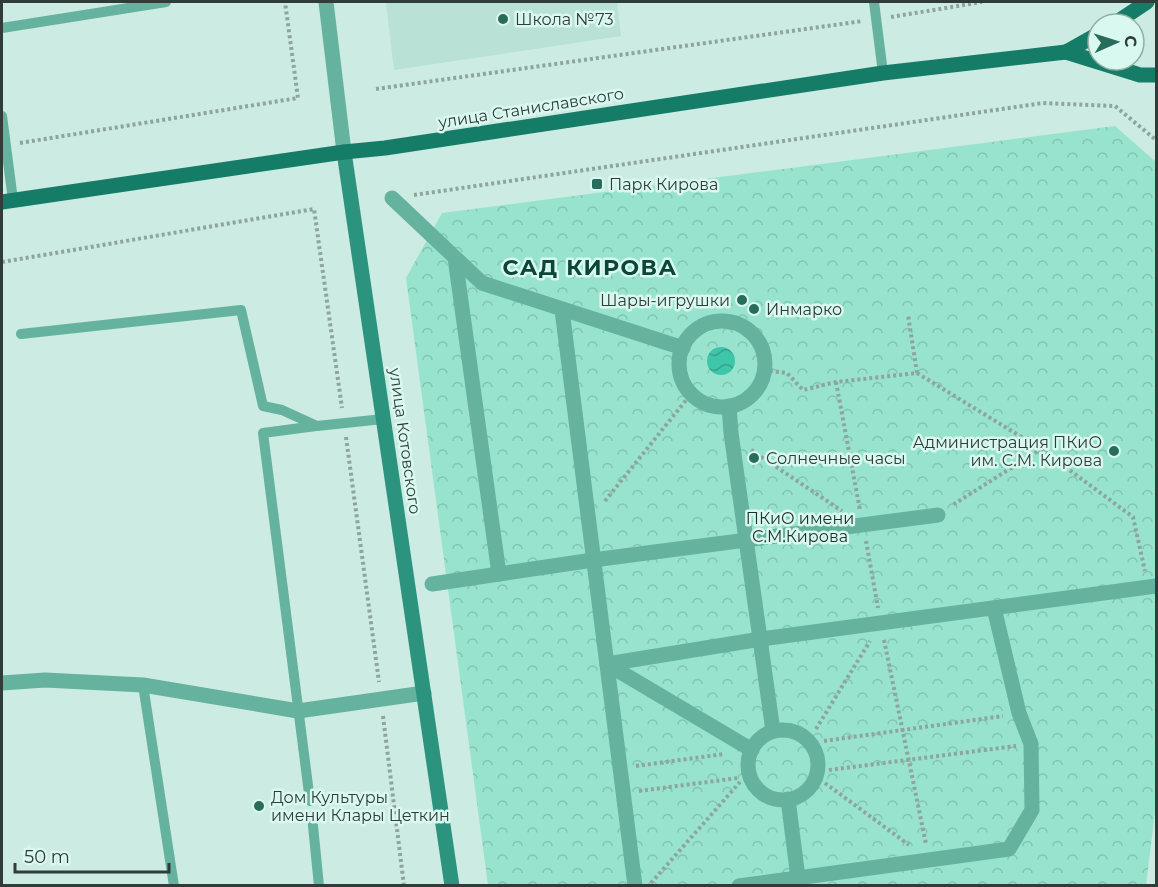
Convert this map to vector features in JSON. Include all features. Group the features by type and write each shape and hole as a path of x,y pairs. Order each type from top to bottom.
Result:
{"main road":[{"path":"1133,12 1148,2"},
{"path":"1066,52 1086,40"},
{"name":"улица Станиславского","path":"7,201 385,148 883,73 1066,52"},
{"path":"1066,52 1140,75 1156,75"},
{"name":"улица Котовского","path":"344,152 452,885"}],"street":[{"name":"улица Котовского","path":"326,2 344,152"},
{"path":"392,198 482,283 682,348"},
{"path":"455,258 499,574"},
{"path":"562,310 635,885"},
{"path":"722,321 736,323 749,330 759,342 764,356 761,382 753,394 742,402 729,406 709,404 691,394 683,383 679,370 679,356 682,348 694,331 707,323 722,321"},
{"path":"729,406 773,731"},
{"path":"432,584 593,560 938,515"},
{"path":"607,664 761,639 1152,587"},
{"path":"739,885 799,881 1009,849 1032,810 1031,744 1019,713 994,608"},
{"path":"607,664 744,751 748,765 743,779 765,795 776,799 800,796 822,776 815,738 785,729 773,731 744,751"},
{"path":"2,683 45,680 143,686 298,711 424,693"},
{"path":"788,799 799,881"}],"lane":[{"path":"2,28 166,2"},
{"path":"874,2 883,73"},
{"path":"2,116 7,201"},
{"path":"21,334 241,310 263,406 282,410 317,426"},
{"path":"310,801 263,433 383,418"},
{"path":"143,686 174,885"},
{"path":"312,816 319,885"}],"path":[{"path":"5,145 298,98 285,2"},
{"path":"376,89 982,2"},
{"path":"392,198 1043,103 1115,106 1156,140"},
{"path":"2,262 314,209 404,885"},
{"path":"908,315 917,373"},
{"path":"764,370 787,373 803,390 836,382 917,373 1041,449 1133,517 1152,587"},
{"path":"836,382 902,730 930,860"},
{"path":"589,520 691,394"},
{"path":"732,437 862,525"},
{"path":"938,515 1041,449"},
{"path":"815,738 881,623"},
{"path":"815,738 902,730 1019,713"},
{"path":"822,776 909,759 1031,744"},
{"path":"620,768 744,751"},
{"path":"822,776 930,860"},
{"path":"623,793 743,779"},
{"path":"649,885 743,779"}],"shaded area":[{"name":"Школа №73","path":"386,2 617,2 621,36 394,70"}],"green space":[{"name":"ПКиО имени С.М.Кирова","path":"1115,126 1156,162 1156,804 1146,885 488,885 406,278 442,213"}],"water":[{"path":"721,347 731,351 735,361 731,371 721,375 711,371 707,361 711,351"}],"place":[{"name":"Школа №73","path":"503,19"},
{"name":"Парк Кирова","path":"597,184"},
{"name":"Шары-игрушки","path":"742,300"},
{"name":"Инмарко","path":"754,309"},
{"name":"Администрация ПКиО им. С.М. Кирова","path":"1114,451"},
{"name":"Солнечные часы","path":"754,458"},
{"name":"Дом Культуры имени Клары Цеткин","path":"259,806"}],"district":[{"name":"САД КИРОВА","path":"590,267"}]}
